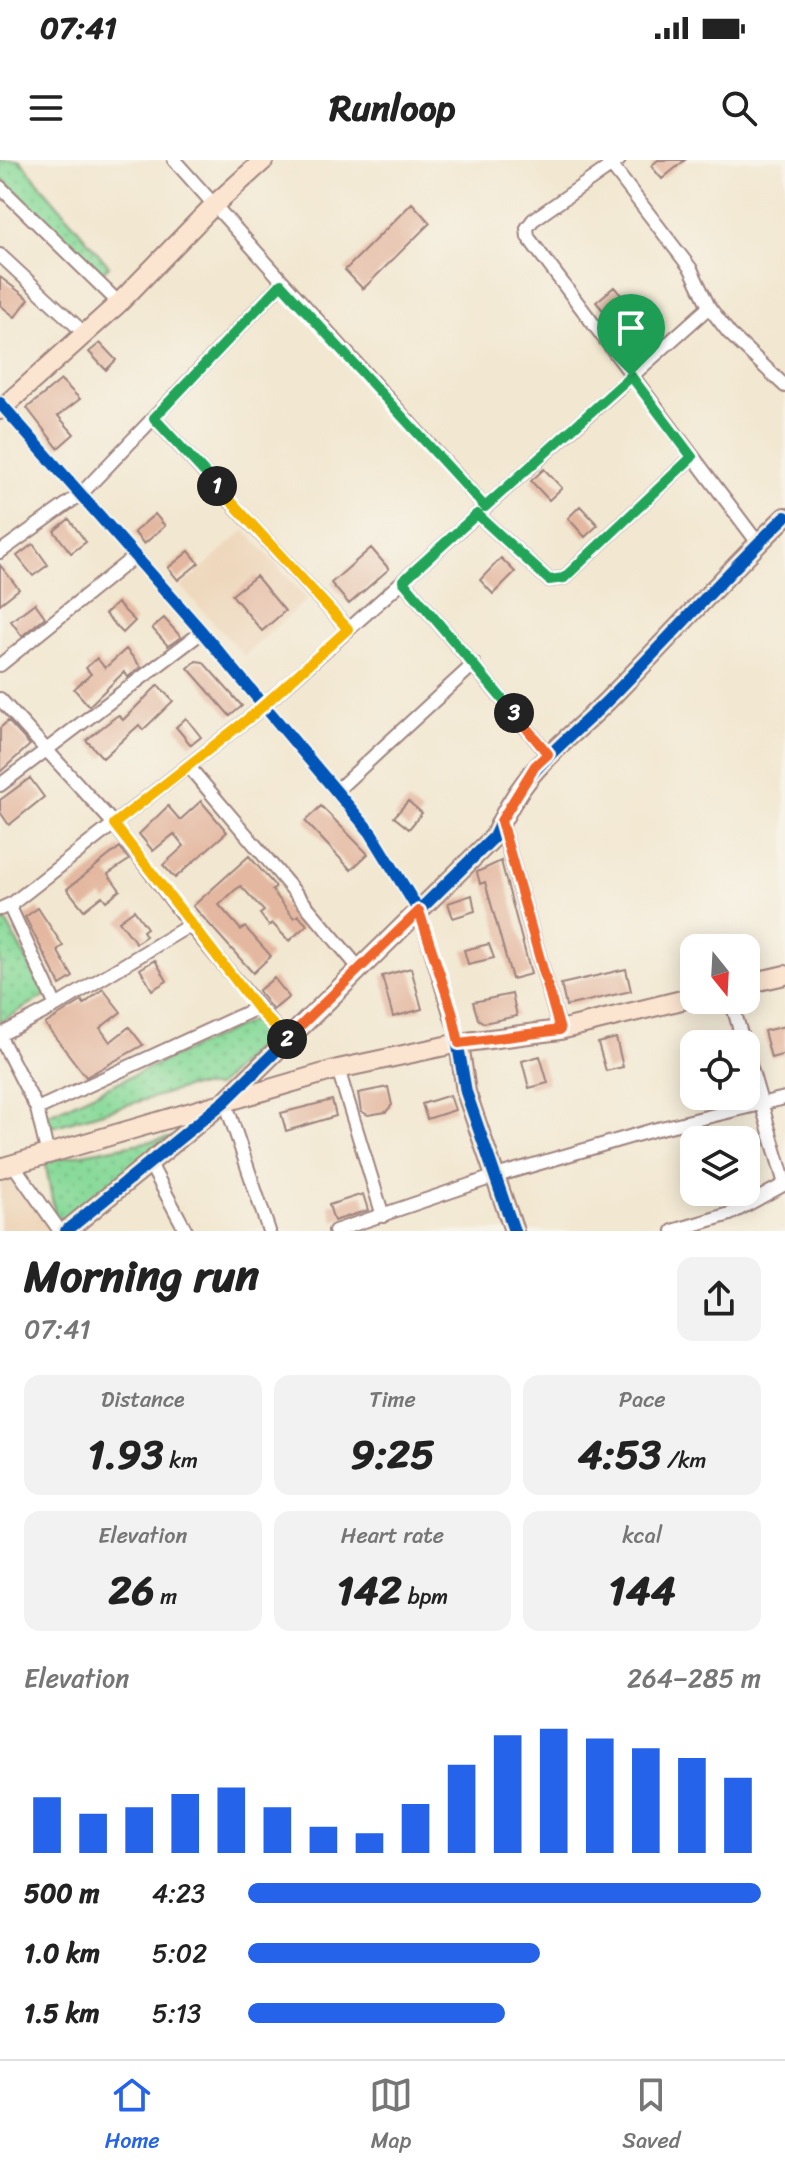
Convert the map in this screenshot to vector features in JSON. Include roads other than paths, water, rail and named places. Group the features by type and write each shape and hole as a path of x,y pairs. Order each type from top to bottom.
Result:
{"street":[{"path":"174,160 481,511 549,580 564,578 692,457"},
{"path":"264,160 213,206 119,303 1,407 202,632 371,833 419,911 452,1011 466,1092 514,1231"},
{"path":"758,543 537,250 528,237 527,228 533,220 612,161 691,269 709,307 729,333 785,386"},
{"path":"0,187 119,303"},
{"path":"0,255 84,333"},
{"path":"0,552 81,494 281,284"},
{"path":"56,1006 4,907 189,767 264,704 709,307"},
{"path":"154,418 348,629"},
{"path":"66,1231 87,1224 150,1164 225,1101 494,837 535,766 613,695 785,517"},
{"path":"0,665 135,556"},
{"path":"403,581 548,754"},
{"path":"0,785 202,632"},
{"path":"336,791 474,664"},
{"path":"0,699 114,824 190,925 286,1040"},
{"path":"189,767 359,968"},
{"path":"501,821 560,1030"},
{"path":"47,1151 37,1109 0,1036 190,925"},
{"path":"760,981 785,975"},
{"path":"60,1231 6,1165 338,1069 459,1043 560,1030 680,1000"},
{"path":"37,1109 257,1008"},
{"path":"338,1069 383,1216"},
{"path":"335,1231 496,1176 653,1130 785,1098"},
{"path":"673,1231 730,1214 785,1184 760,1100"},
{"path":"225,1101 269,1231"},
{"path":"150,1164 186,1231"}]}
